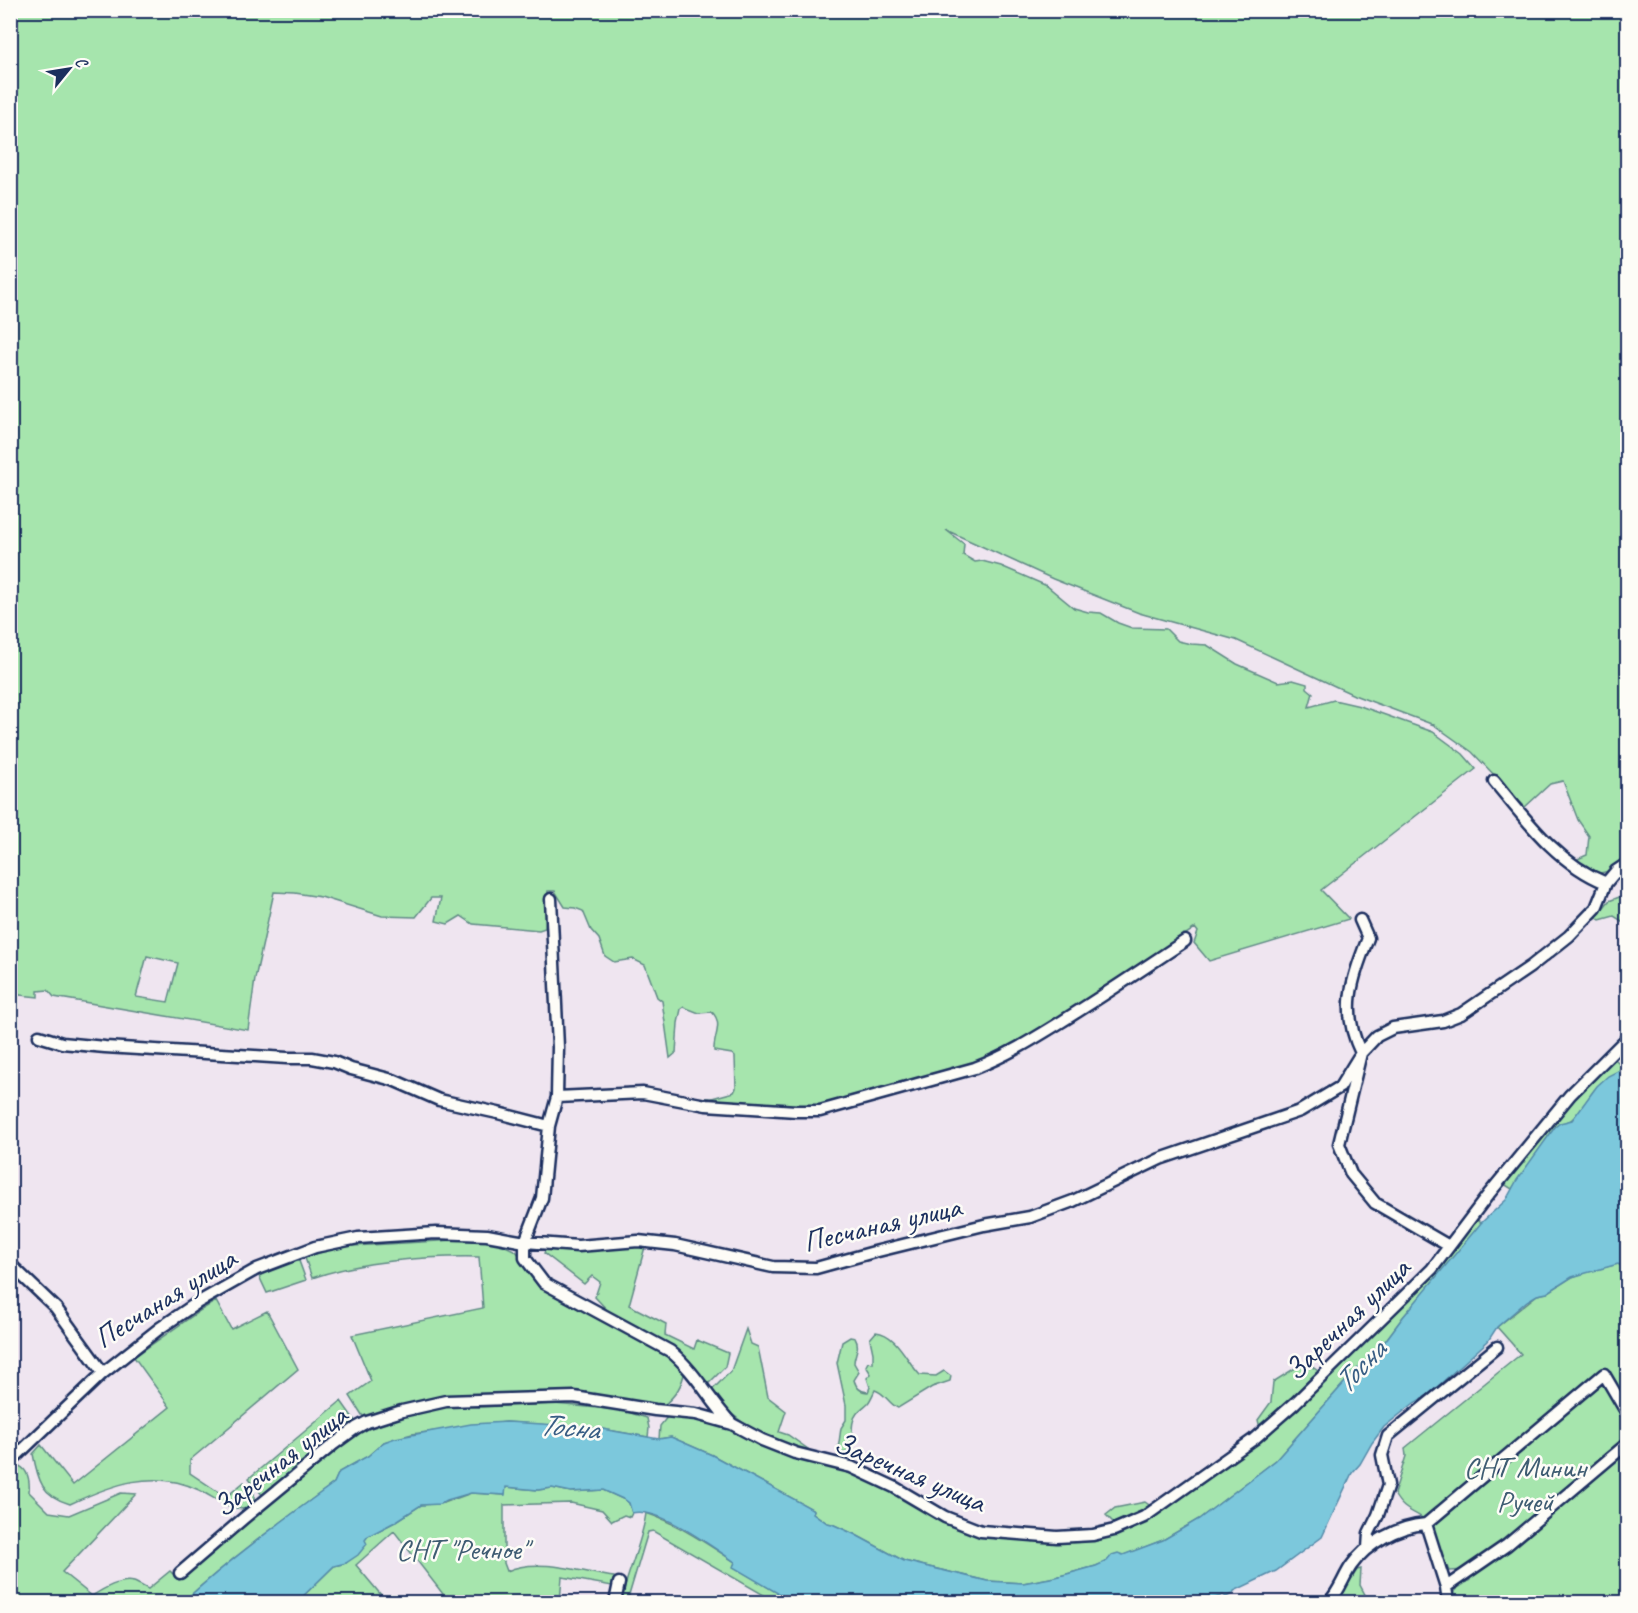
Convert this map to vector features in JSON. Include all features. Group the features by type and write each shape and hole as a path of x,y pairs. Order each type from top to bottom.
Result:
{"street":[{"path":"1494,781 1521,814 1563,857 1586,874 1606,883"},
{"name":"Песчаная улица","path":"10,1264 56,1308 103,1372 197,1303 256,1269 315,1247 358,1238 436,1233 487,1235 525,1242 578,1246 638,1241 675,1245 773,1267 816,1268 984,1225 1030,1217 1073,1201 1160,1160 1300,1111 1340,1087 1361,1053 1377,1036 1393,1028 1443,1021 1461,1014 1530,967 1569,936 1596,908 1606,883 1616,871 1628,863"},
{"path":"1616,871 1628,876"},
{"path":"551,898 558,1047 557,1097 549,1126 542,1197 525,1242 525,1258 544,1283 670,1351 683,1361 717,1408 732,1424"},
{"path":"1360,920 1368,938 1349,994 1352,1034 1361,1053 1339,1144 1351,1174 1376,1203 1449,1246"},
{"path":"557,1097 643,1094 706,1105 820,1111 997,1060 1084,1008 1185,941"},
{"path":"39,1036 62,1043 105,1047 287,1059 312,1058 334,1062 393,1080 440,1100 549,1126"},
{"name":"Заречная улица","path":"180,1573 356,1428 367,1422 425,1404 446,1401 574,1397 696,1414 732,1424 762,1440 795,1453 851,1467 894,1487 945,1517 981,1531 1057,1537 1094,1535 1114,1530 1144,1517 1254,1439 1295,1402 1432,1269 1570,1095 1628,1037"},
{"path":"1368,1548 1369,1533 1388,1485 1382,1455 1388,1436 1497,1347"},
{"path":"10,1462 103,1372"},
{"path":"1329,1602 1351,1565 1368,1548 1402,1528 1426,1524 1604,1374 1628,1415"},
{"path":"1446,1587 1507,1545 1628,1443"},
{"path":"1426,1524 1449,1602"},
{"path":"615,1602 619,1583"}],"green space":[{"path":"11,11 1627,11 1628,858 1614,868 1601,873 1595,872 1573,861 1587,855 1589,836 1578,820 1563,781 1550,784 1525,807 1472,752 1434,725 1354,695 1236,640 1139,613 1053,579 946,530 964,544 963,555 975,562 982,561 1001,566 1047,586 1074,608 1101,613 1132,628 1166,629 1178,641 1207,645 1237,664 1278,682 1293,680 1307,684 1307,688 1313,693 1309,707 1334,700 1360,706 1433,732 1463,754 1476,769 1321,890 1349,919 1209,961 1194,943 1198,932 1195,928 1011,1050 974,1066 822,1107 715,1105 684,1097 712,1098 734,1092 736,1088 735,1057 732,1054 714,1051 718,1026 712,1012 699,1013 684,1007 681,1009 676,1053 670,1058 662,1001 657,997 645,965 633,959 614,962 605,956 599,939 591,930 583,911 565,907 555,891 548,891 545,928 539,930 473,924 461,916 448,924 436,921 441,898 431,898 416,917 382,916 321,897 274,892 255,979 248,1030 54,997 48,990 38,991 38,997 11,994","holes":["147,956 178,963 168,1002 136,997"]},
{"path":"1627,894 1627,928 1614,916 1600,920 1596,917 1609,901"},
{"path":"1612,1056 1623,1067 1596,1088 1572,1119 1555,1127 1512,1189 1504,1184 1553,1121"},
{"path":"1476,1218 1481,1223 1473,1235 1403,1317 1380,1348 1353,1373 1276,1460 1199,1519 1163,1540 1096,1566 1056,1577 1023,1583 987,1581 904,1561 854,1534 827,1523 813,1513 814,1510 712,1455 671,1437 659,1439 660,1426 668,1416 699,1420 731,1429 880,1483 950,1523 978,1536 1056,1541 1150,1519 1237,1456"},
{"path":"473,1239 499,1243 516,1251 539,1281 667,1354 685,1370 675,1394 664,1405 450,1397 424,1400 364,1418 350,1396 371,1381 352,1335 483,1308 479,1257 438,1257 394,1261 351,1267 312,1278 305,1258 336,1247"},
{"path":"645,1247 629,1305 666,1324 665,1335 694,1349 697,1340 728,1353 725,1367 706,1386 690,1364 611,1314 595,1297 600,1282 592,1276 584,1284 544,1253 546,1249"},
{"path":"293,1260 299,1261 306,1280 267,1293 259,1276"},
{"name":"СНТ Минин Ручей","path":"1618,1264 1628,1269 1627,1602 1455,1602 1455,1590 1470,1580 1471,1574 1468,1570 1449,1571 1428,1523 1403,1506 1394,1494 1406,1456 1405,1448 1521,1354 1497,1327 1537,1295 1547,1293 1572,1277"},
{"path":"216,1301 231,1329 267,1311 298,1369 190,1460 190,1473 226,1497 244,1482 254,1493 254,1500 245,1509 239,1509 199,1490 166,1480 117,1485 70,1504 47,1492 37,1472 33,1454 41,1445 73,1485 170,1407 134,1357"},
{"path":"746,1329 751,1344 758,1347 768,1397 786,1411 779,1432 788,1435 811,1451 768,1437 744,1423 710,1392 731,1371"},
{"path":"876,1332 896,1343 920,1375 936,1376 944,1371 951,1376 950,1381 932,1387 898,1408 875,1390 868,1403 855,1416 849,1450 840,1454 838,1450 841,1428 846,1420 846,1405 837,1363 842,1342 850,1337 855,1338 857,1348 854,1363 859,1372 854,1380 859,1389 868,1392 870,1387 867,1378 871,1374 866,1366 868,1362 873,1363 870,1339"},
{"path":"1300,1365 1311,1366 1318,1371 1260,1428 1258,1420 1271,1402 1273,1382"},
{"path":"341,1401 356,1422 286,1481 263,1496 249,1478"},
{"path":"450,1404 478,1407 554,1404 621,1410 647,1418 648,1437 602,1429 506,1422 412,1434 384,1442 368,1456 339,1472 334,1483 238,1555 183,1602 11,1602 10,1471 17,1465 26,1472 29,1492 49,1512 69,1515 121,1493 136,1494 62,1572 92,1596 112,1585 129,1581 148,1589 170,1571 179,1580 247,1519 357,1432 405,1414"},
{"name":"СНТ \"Речное\"","path":"506,1487 538,1490 552,1488 571,1492 603,1490 629,1503 632,1513 630,1517 624,1515 612,1521 602,1510 571,1503 504,1505 504,1563 507,1571 532,1565 560,1567 614,1577 612,1586 562,1577 560,1602 425,1602 443,1594 394,1531 356,1565 387,1602 297,1602 334,1566 346,1563 368,1536 421,1505 444,1503 471,1493 504,1495"},
{"path":"1145,1502 1152,1507 1117,1526 1106,1515 1115,1508"},
{"path":"646,1513 692,1535 735,1562 734,1567 793,1602 776,1602 653,1531 648,1532 627,1602 621,1602"},
{"path":"1361,1569 1360,1585 1369,1602 1336,1602 1357,1570"}],"water":[{"path":"1627,1062 1627,1269 1618,1264 1572,1277 1547,1293 1537,1295 1527,1301 1497,1327 1488,1341 1428,1395 1384,1427 1352,1473 1322,1537 1276,1571 1226,1597 1223,1595 1204,1602 793,1602 733,1567 735,1562 685,1529 643,1512 632,1513 629,1503 603,1490 571,1492 552,1488 538,1490 506,1487 505,1495 471,1493 440,1504 421,1505 368,1536 365,1540 367,1544 358,1555 346,1563 334,1566 297,1602 183,1602 238,1555 334,1483 339,1472 368,1456 384,1442 471,1424 507,1422 602,1429 659,1439 671,1437 712,1455 814,1510 813,1513 827,1523 854,1534 904,1561 987,1581 1023,1583 1096,1566 1107,1561 1112,1555 1118,1553 1123,1555 1163,1540 1199,1519 1276,1460 1353,1373 1380,1348 1481,1223 1506,1200 1517,1180 1555,1127 1572,1120 1597,1086 1608,1076 1620,1070"}],"water label":[{"name":"Тосна","path":"1359,1366"},
{"name":"Тосна","path":"569,1426"}]}
